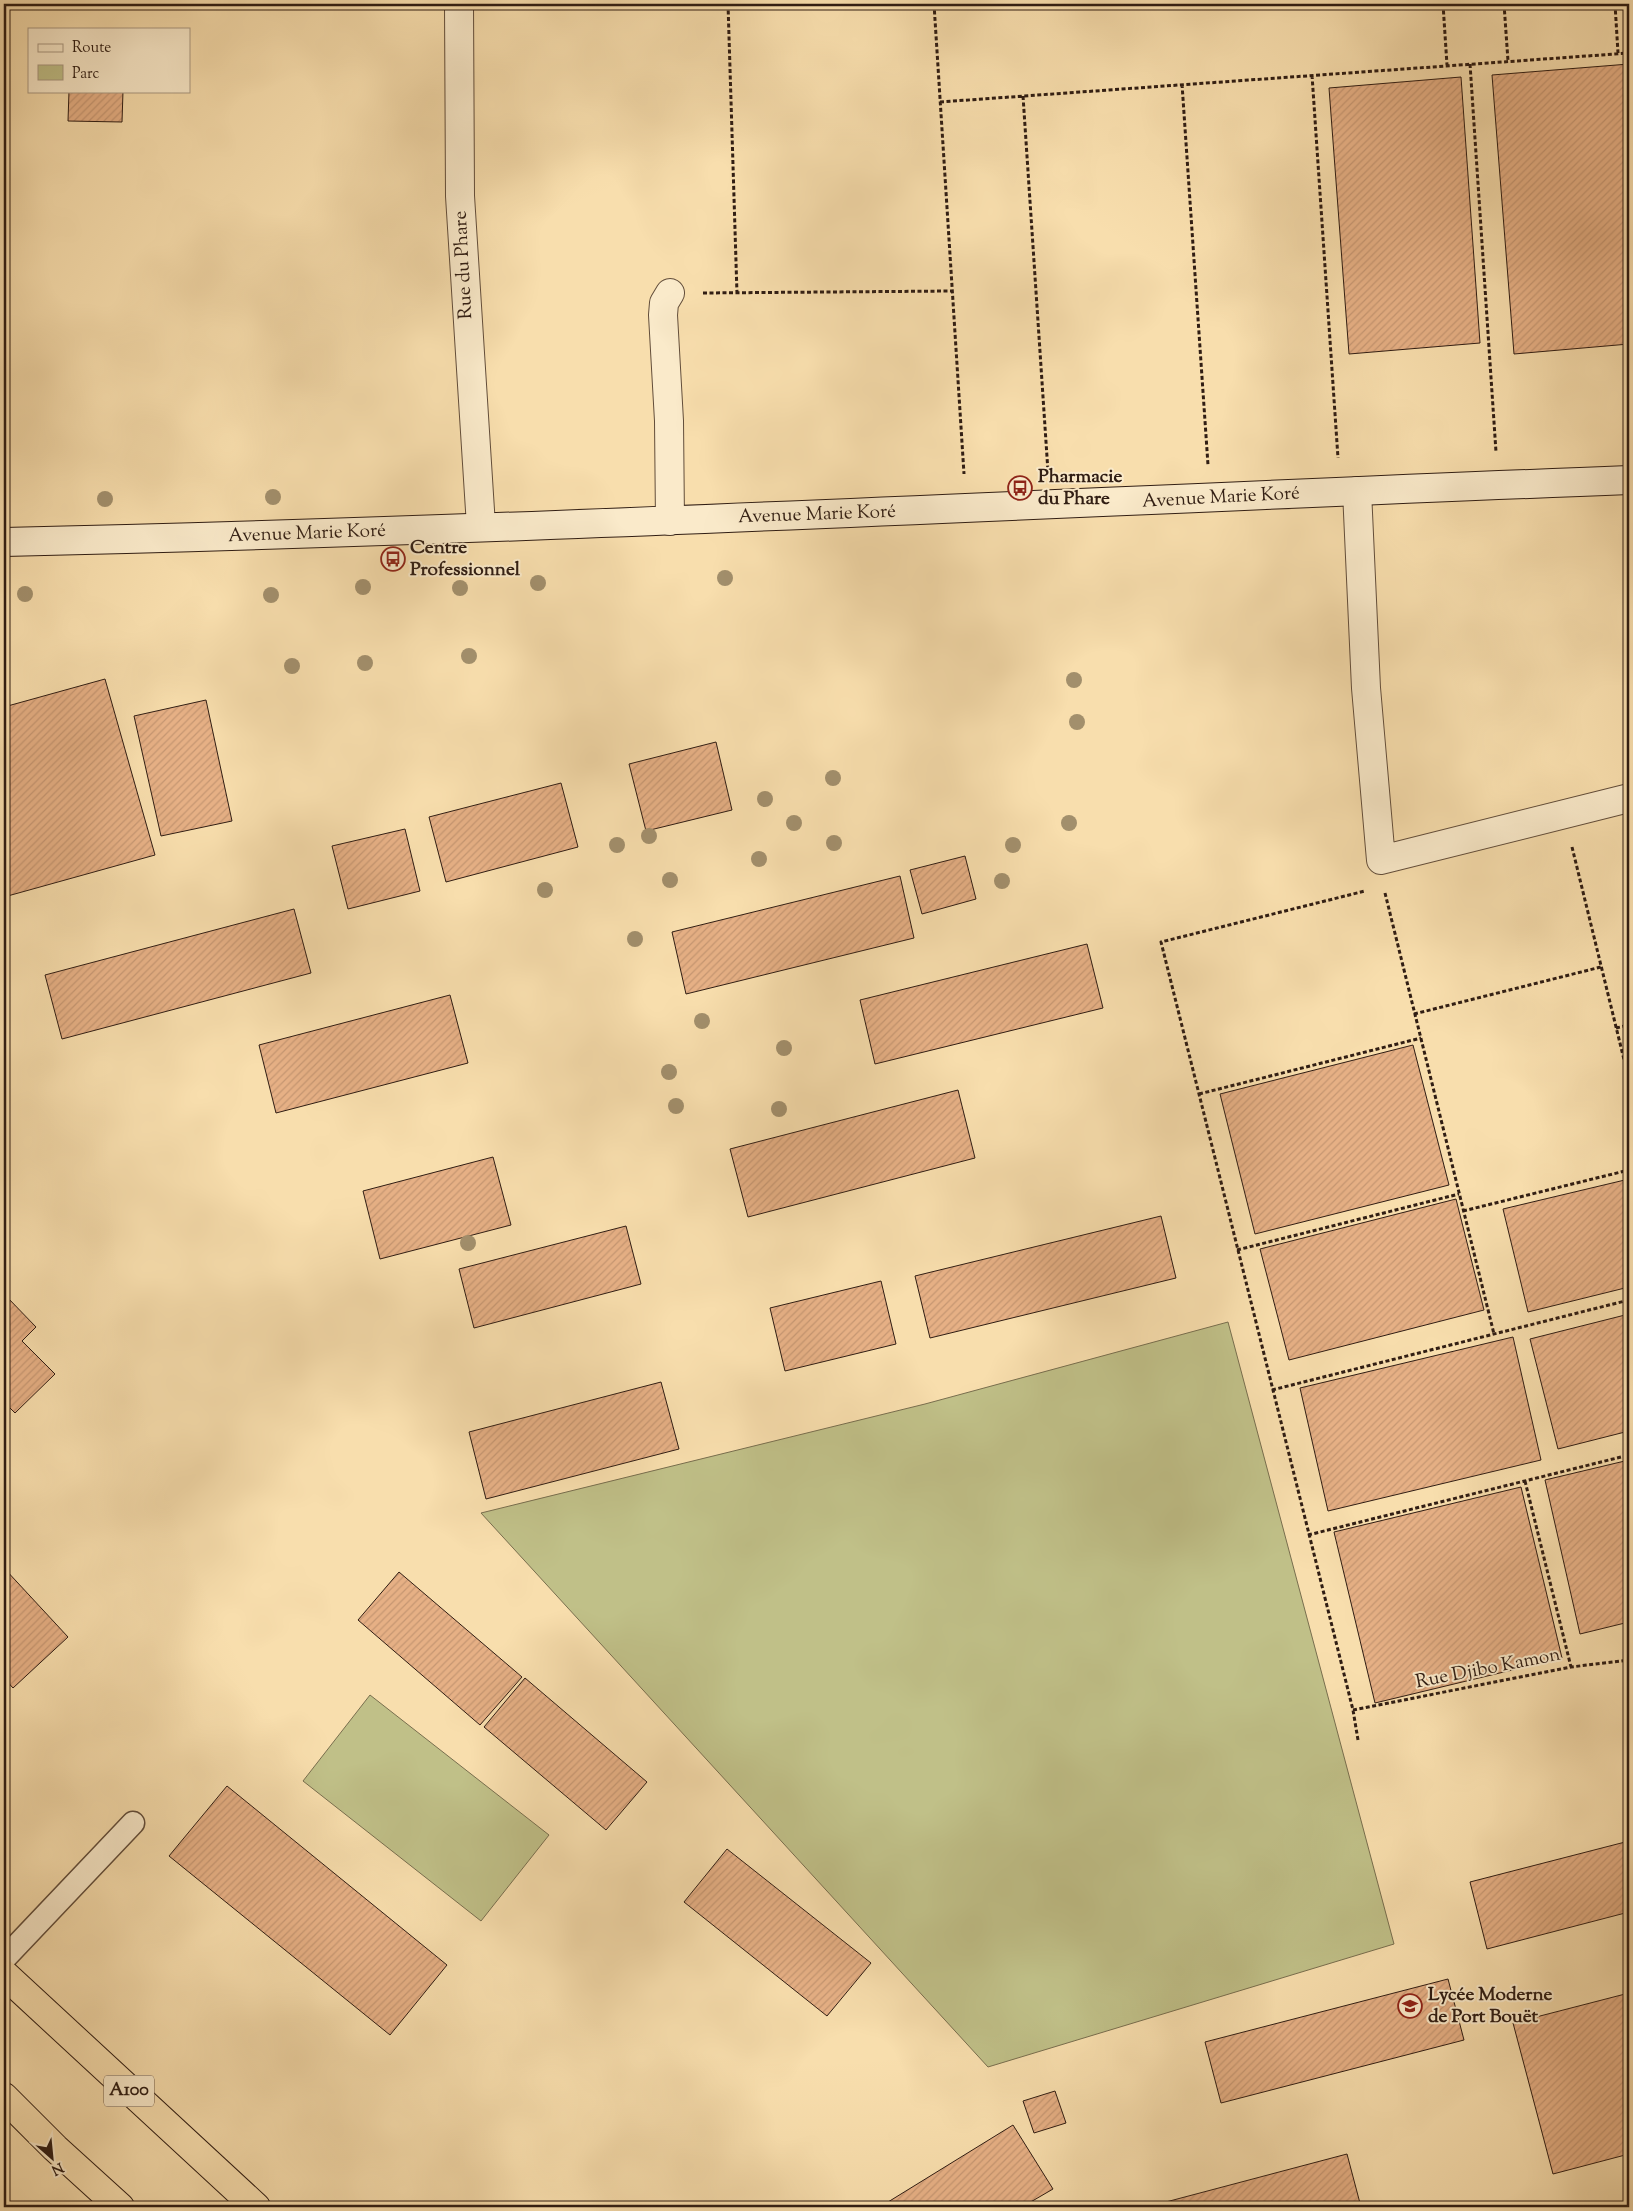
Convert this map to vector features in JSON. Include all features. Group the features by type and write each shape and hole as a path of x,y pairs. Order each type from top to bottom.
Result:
{"highway":[{"name":"A100","path":"4,1974 256,2207"},
{"path":"4,2097 55,2148 120,2207"}],"main road":[{"name":"Rue du Phare","path":"459,4 460,196 481,526"},
{"path":"670,293 664,303 663,315 669,421 670,521"},
{"name":"Avenue Marie Koré","path":"4,542 210,538 481,526 966,510 1629,480"},
{"path":"1349,492 1381,860 1629,798"}],"lane":[{"path":"4,1959 134,1823"}],"path":[{"path":"728,4 737,294"},
{"path":"934,4 966,510"},
{"path":"1443,4 1447,65"},
{"path":"1504,4 1508,61"},
{"path":"1615,4 1618,53"},
{"path":"940,102 1629,52"},
{"path":"1470,64 1498,486"},
{"path":"1312,75 1349,492"},
{"path":"1182,84 1210,499"},
{"path":"1023,96 1050,506"},
{"path":"670,293 952,291"},
{"path":"1564,814 1629,1080"},
{"path":"1383,886 1494,1334"},
{"path":"1358,1740 1353,1710 1161,942 1373,888"},
{"path":"1414,1014 1601,967"},
{"path":"1616,1028 1629,1025"},
{"path":"1198,1094 1420,1038"},
{"path":"1463,1211 1629,1170"},
{"path":"1237,1250 1459,1194"},
{"path":"1272,1390 1629,1300"},
{"path":"1308,1535 1629,1455"},
{"path":"1525,1480 1572,1667"},
{"name":"Rue Djibo Kamon","path":"1353,1710 1572,1667 1629,1660"}],"green space":[{"path":"1228,1322 1394,1944 988,2067 481,1513 925,1404"},
{"path":"370,1695 549,1835 481,1921 303,1781"}],"building":[{"path":"1629,64 1629,344 1514,354 1492,75"},
{"path":"1461,77 1480,343 1349,354 1329,88"},
{"path":"69,92 123,92 122,122 68,121"},
{"path":"105,679 155,855 4,897 4,707"},
{"path":"206,700 232,821 161,836 134,716"},
{"path":"716,742 732,810 646,831 629,764"},
{"path":"561,783 578,847 446,882 429,817"},
{"path":"405,829 420,891 348,909 332,846"},
{"path":"965,856 976,899 922,914 910,870"},
{"path":"900,876 914,938 686,994 672,932"},
{"path":"294,909 311,973 62,1039 45,975"},
{"path":"1087,944 1103,1008 875,1064 860,1000"},
{"path":"450,995 468,1063 276,1113 259,1045"},
{"path":"1413,1045 1449,1185 1255,1234 1220,1094"},
{"path":"958,1090 975,1158 748,1217 730,1149"},
{"path":"493,1157 511,1225 380,1259 363,1191"},
{"path":"1629,1179 1629,1287 1528,1312 1503,1209"},
{"path":"1456,1199 1484,1310 1289,1360 1260,1249"},
{"path":"1161,1216 1176,1278 930,1338 915,1276"},
{"path":"626,1226 641,1284 474,1328 459,1269"},
{"path":"881,1281 896,1344 785,1371 770,1308"},
{"path":"7,1297 36,1327 22,1341 55,1374 15,1413 4,1402 4,1301"},
{"path":"1629,1314 1629,1431 1558,1449 1530,1339"},
{"path":"1513,1337 1541,1460 1328,1511 1300,1388"},
{"path":"661,1382 679,1449 486,1499 469,1432"},
{"path":"1629,1460 1629,1622 1580,1634 1545,1480"},
{"path":"1521,1487 1562,1658 1375,1703 1334,1532"},
{"path":"4,1568 68,1637 13,1688 4,1678"},
{"path":"399,1572 522,1677 480,1725 358,1620"},
{"path":"525,1678 647,1782 606,1830 484,1727"},
{"path":"227,1786 447,1965 390,2035 169,1856"},
{"path":"1629,1841 1629,1912 1487,1949 1470,1882"},
{"path":"727,1849 871,1963 827,2016 684,1902"},
{"path":"1448,1979 1464,2040 1221,2103 1205,2042"},
{"path":"1629,1993 1629,2154 1553,2174 1513,2023"},
{"path":"1055,2091 1066,2123 1034,2133 1023,2101"},
{"path":"1013,2125 1053,2189 1022,2207 891,2207 888,2202"},
{"path":"1347,2154 1361,2207 1147,2207"}],"place":[{"name":"Pharmacie du Phare","path":"1020,488"},
{"name":"Centre Professionnel","path":"393,559"},
{"name":"Lycée Moderne de Port Bouët","path":"1410,2006"}]}
